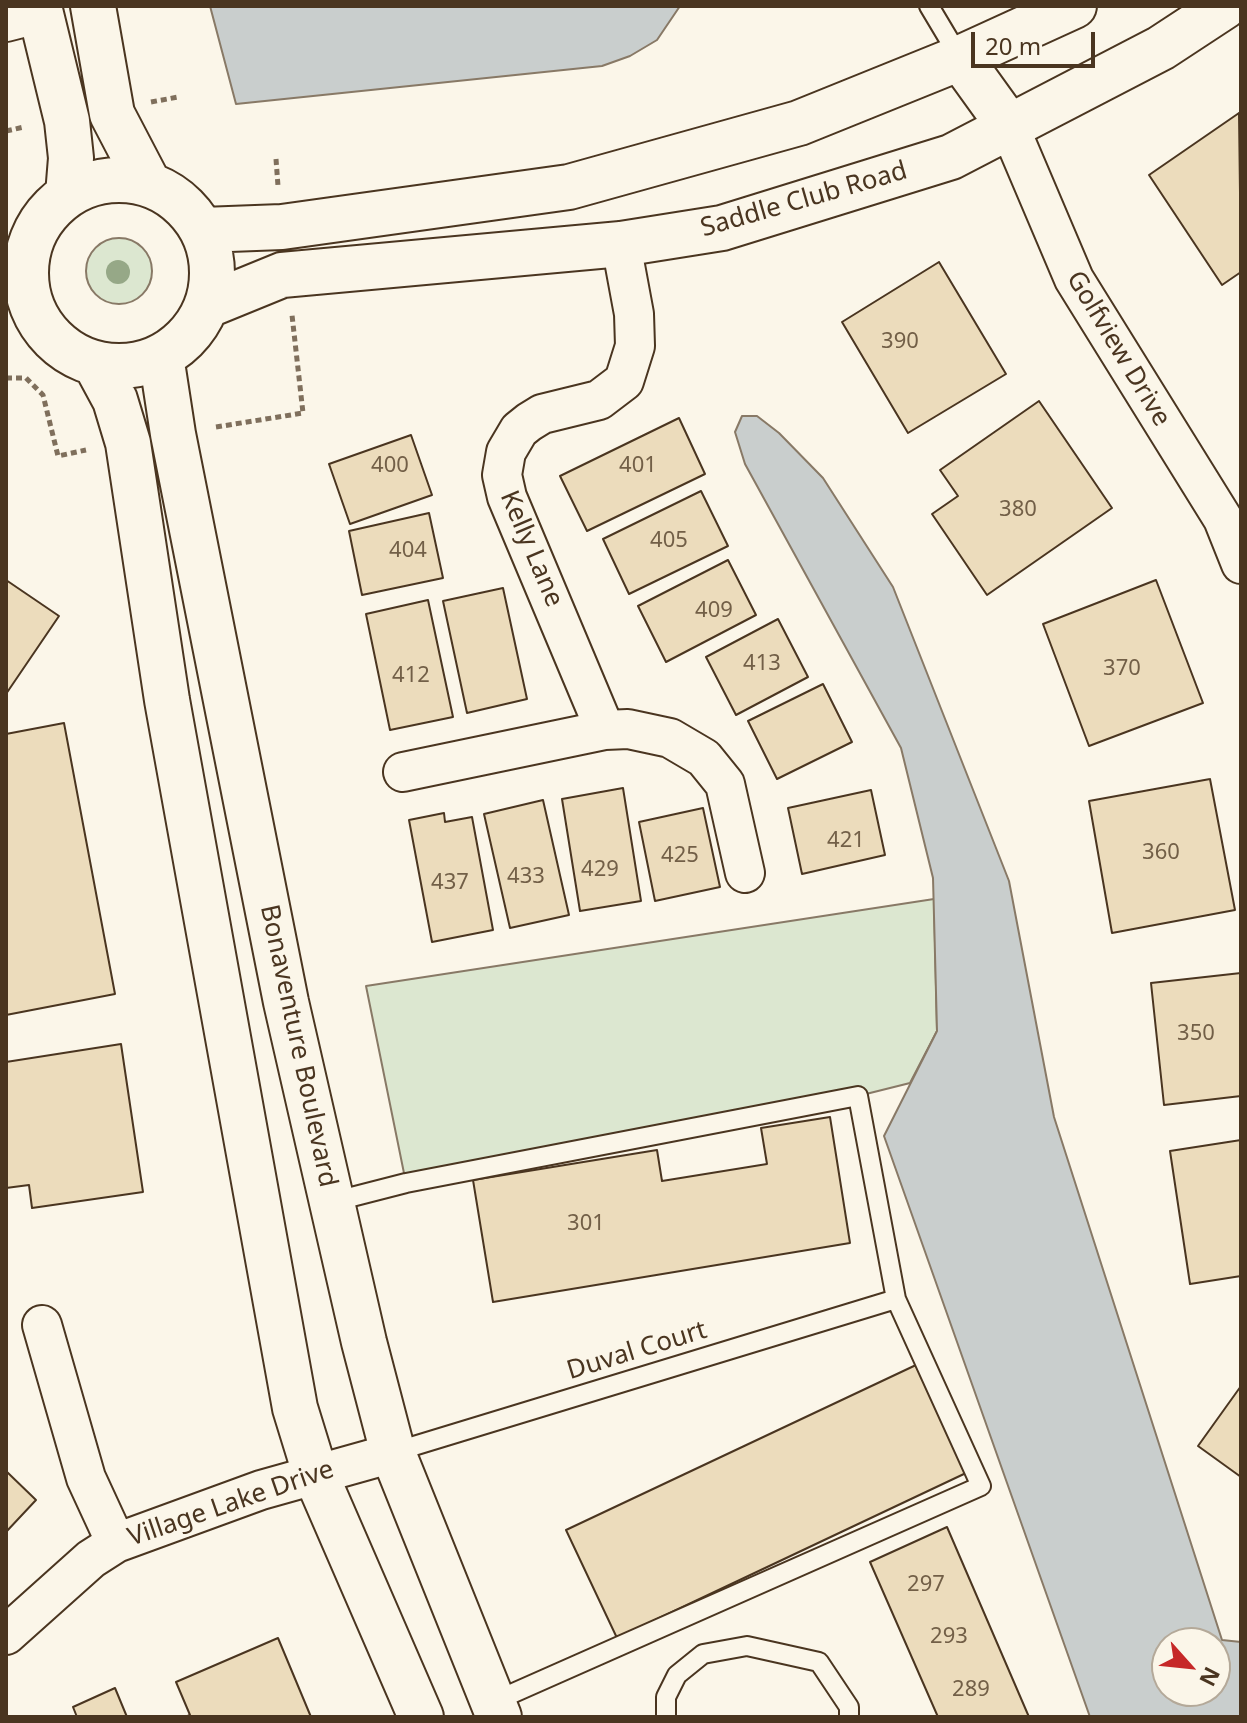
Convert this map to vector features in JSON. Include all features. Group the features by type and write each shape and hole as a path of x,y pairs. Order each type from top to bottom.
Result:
{"main road":[{"path":"93,6 112,114 147,181 183,203 203,230 210,248 213,277 206,306 180,344 140,364 95,363 71,353 23,324 28,291 26,266 19,245 68,195 97,181 147,181"},
{"path":"203,230 282,227 569,187 799,123 960,58 1074,6"},
{"name":"Saddle Club Road","path":"206,306 282,275 621,244 722,228 951,157 1161,48 1225,6"},
{"path":"29,14 67,121 71,158 68,195"},
{"path":"960,58 1009,126"},
{"name":"Bonaventure Boulevard","path":"161,356 173,434 286,1002 393,1453 496,1709"},
{"path":"95,363 115,400 128,443 167,700 295,1408 315,1473 421,1717"}],"street":[{"name":"Golfview Drive","path":"1009,126 1074,279 1223,519 1241,564"},
{"name":"Kelly Lane","path":"605,730 507,497 502,475 506,452 519,430 529,422 542,414 599,400 624,381 633,358 635,323 621,244"},
{"path":"403,772 605,730 628,729 670,738 688,746 716,770 733,808 745,873"},
{"path":"42,1325 86,1478 116,1543"},
{"name":"Village Lake Drive","path":"6,1635 91,1559 116,1543 315,1473 393,1453"}],"lane":[{"path":"929,6 960,58"},
{"path":"332,1202 406,1183 858,1096 896,1299 981,1486 496,1709"},
{"name":"Duval Court","path":"393,1453 896,1299"},
{"path":"666,1717 666,1697 677,1675 703,1654 747,1646 819,1662 849,1707 849,1717"}],"path":[{"path":"173,434 303,413 291,310"},
{"path":"6,378 17,376 35,383 43,395 58,456 128,443"}],"green space":[{"path":"112,238 126,238 138,243 147,252 152,271 150,284 143,295 126,304 112,304 100,299 91,290 86,278 86,264 91,252 100,243"},
{"path":"934,899 937,1031 910,1083 858,1096 406,1183 366,986"}],"shaded area":[{"path":"210,6 680,6 657,40 630,56 602,66 236,104"},
{"path":"742,416 757,416 779,433 823,478 893,587 1009,881 1054,1117 1218,1627 1151,1627 1151,1707 1231,1707 1231,1641 1241,1642 1241,1717 1090,1717 884,1136 937,1031 933,878 901,748 745,464 735,432"}],"building":[{"path":"1239,113 1241,272 1222,285 1149,175"},
{"path":"939,262 1006,374 908,433 842,322"},
{"path":"1039,401 1112,508 987,595 932,514 958,496 940,470"},
{"path":"679,418 705,474 587,531 560,476"},
{"path":"411,435 432,495 350,524 329,464"},
{"path":"701,491 728,546 629,594 603,539"},
{"path":"429,513 443,578 362,595 349,531"},
{"path":"728,560 756,615 666,662 638,606"},
{"path":"6,580 59,616 6,694"},
{"path":"1156,580 1203,703 1089,746 1043,624"},
{"path":"503,588 527,699 467,713 443,601"},
{"path":"428,600 453,717 390,730 366,614"},
{"path":"778,619 808,677 736,715 706,657"},
{"path":"823,684 852,742 777,779 748,721"},
{"path":"64,723 115,994 6,1015 6,734"},
{"path":"1210,779 1235,910 1112,933 1089,801"},
{"path":"623,788 641,901 580,911 562,799"},
{"path":"871,790 885,855 802,874 788,808"},
{"path":"543,800 569,915 510,928 484,814"},
{"path":"703,808 720,887 655,901 639,822"},
{"path":"444,813 445,822 472,817 493,930 432,942 409,820"},
{"path":"1241,973 1241,1096 1164,1105 1151,983"},
{"path":"121,1044 143,1192 32,1208 29,1185 6,1188 6,1062"},
{"path":"830,1117 850,1243 493,1302 473,1180 657,1150 662,1181 767,1164 761,1128"},
{"path":"1241,1140 1241,1276 1190,1284 1170,1151"},
{"path":"916,1365 966,1473 617,1638 566,1530"},
{"path":"1241,1386 1241,1477 1198,1446"},
{"path":"6,1471 36,1500 6,1532"},
{"path":"947,1527 1029,1717 938,1717 870,1562"},
{"path":"278,1638 311,1717 185,1717 190,1715 176,1682"},
{"path":"115,1688 127,1717 77,1717 73,1707"}]}
